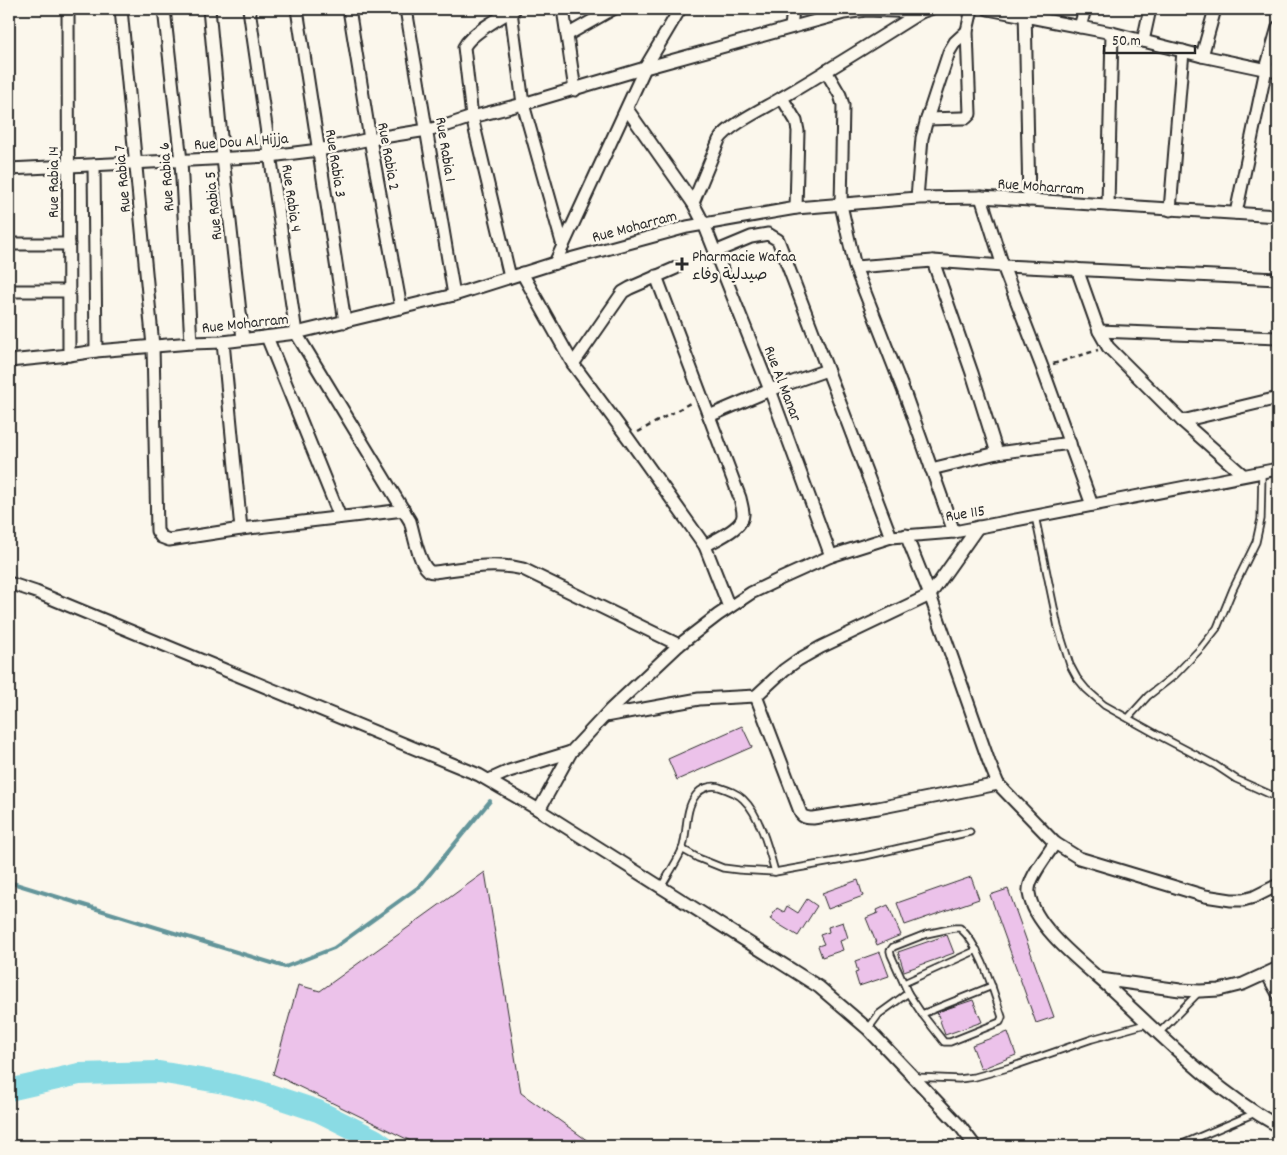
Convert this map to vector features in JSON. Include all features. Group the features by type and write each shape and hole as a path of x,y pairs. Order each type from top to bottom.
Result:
{"street":[{"name":"Rue Rabia 14","path":"68,9 69,355"},
{"name":"Rue Rabia 7","path":"121,9 152,346 156,531 161,537 169,540 240,529"},
{"name":"Rue Rabia 6","path":"164,9 181,161 191,343"},
{"name":"Rue Rabia 5","path":"209,9 243,339"},
{"name":"Rue Rabia 4","path":"249,9 296,333"},
{"name":"Rue Rabia 3","path":"297,9 345,322"},
{"name":"Rue Rabia 2","path":"349,9 370,139 401,308"},
{"name":"Rue Rabia 1","path":"406,9 454,295"},
{"path":"563,9 575,90"},
{"path":"567,35 614,9"},
{"path":"555,263 646,68 680,9"},
{"path":"791,27 793,9"},
{"path":"927,119 966,118 970,114 966,31 972,9"},
{"path":"988,9 1025,12 1202,56 1278,72"},
{"path":"1080,27 1085,9"},
{"path":"1143,41 1150,9"},
{"path":"1202,56 1215,9"},
{"path":"510,277 472,117 464,47 470,38 498,14 513,10 523,104 563,246"},
{"name":"Rue Dou Al Hijja","path":"9,169 270,156 319,150 448,125 844,11 925,10"},
{"path":"692,203 722,136 731,127 782,98 925,10"},
{"path":"1025,12 1029,200"},
{"path":"1236,213 1266,69 1278,27"},
{"path":"917,198 922,138 927,119 949,52 955,42 966,31"},
{"path":"1108,206 1112,33"},
{"path":"1170,210 1182,51"},
{"path":"826,71 840,95 844,112 841,205 855,267 906,397 954,532"},
{"path":"782,98 797,125 796,208"},
{"name":"Rue Al Manar","path":"627,110 692,203 704,224 770,390 831,556"},
{"path":"94,165 96,351"},
{"name":"Rue Moharram","path":"9,361 152,346 224,342 296,333 454,295 626,243 704,224 796,208 917,198 981,198 1278,216"},
{"path":"981,198 1003,266 1092,505"},
{"path":"715,252 751,237 768,234 778,240 892,537"},
{"path":"9,244 69,244"},
{"path":"855,267 933,261 1278,279"},
{"path":"933,261 972,373 997,453"},
{"path":"573,364 623,292 676,268"},
{"path":"1077,269 1099,331 1108,347 1182,421 1243,475"},
{"path":"522,273 573,364 705,546 729,607"},
{"path":"656,276 740,498 744,515 741,522 731,531 705,546"},
{"path":"9,291 69,291"},
{"path":"1099,331 1278,338"},
{"path":"296,333 404,510 410,521 419,553 426,569 430,572 435,572 490,565 523,569 679,645"},
{"path":"267,337 340,517"},
{"path":"224,342 240,529 404,510"},
{"path":"709,416 770,390 827,370"},
{"path":"1182,421 1278,398"},
{"path":"931,469 997,453 1070,443"},
{"name":"Rue 115","path":"539,810 571,752 605,716 679,645 729,607 766,586 831,556 892,537 954,532 1278,469"},
{"path":"605,716 698,699 756,696 784,670 798,660 821,647 930,595 978,527"},
{"path":"906,536 930,595 998,784 1055,844 1079,858 1205,896 1243,900 1254,897 1278,885"},
{"path":"9,582 81,610 489,780 819,987 868,1029 960,1126 975,1146"},
{"path":"756,696 801,814 804,817 813,818 878,808 998,784"},
{"path":"489,780 508,771 571,752"},
{"path":"1055,844 1029,884 1030,896 1035,909 1046,927 1064,948 1194,1067 1255,1113 1278,1126"},
{"path":"1100,979 1180,990 1218,990 1244,984 1278,968"},
{"path":"1267,974 1278,994"}],"lane":[{"path":"1129,718 1148,696 1175,675 1217,628 1233,589 1256,542 1260,519 1262,472"},
{"path":"1034,516 1058,627 1070,665 1086,689 1104,704 1156,734 1215,765 1236,779 1278,798"},
{"path":"662,888 683,850 690,805 696,794 704,788 714,786 732,792 742,798 750,807 764,836 775,872"},
{"path":"683,850 723,868 775,872 865,856 970,832"},
{"path":"954,928 960,928 965,932 977,950 992,986 1002,1020 950,1042 944,1042 908,994 890,951 893,947 926,934 954,928"},
{"path":"904,983 977,950"},
{"path":"922,1014 992,986"},
{"path":"1158,1034 1200,991"},
{"path":"868,1029 879,1014 908,994"},
{"path":"914,1077 975,1077 1148,1023"},
{"path":"1178,1146 1255,1113"}],"path":[{"path":"1042,367 1108,347"},
{"path":"628,438 669,414 702,398"}],"building":[{"path":"742,726 752,747 677,780 668,759"},
{"path":"485,872 521,1093 595,1146 421,1146 273,1074 298,985 320,991"},
{"path":"971,877 979,899 905,925 897,903"},
{"path":"858,880 863,896 828,909 822,893"},
{"path":"1008,889 1054,1017 1036,1023 990,895"},
{"path":"807,899 817,906 798,936 770,919 777,908 784,912 787,906 798,913"},
{"path":"888,905 901,935 877,945 866,918 878,913 877,910"},
{"path":"843,922 848,938 840,941 843,950 822,957 818,946 824,944 820,935 829,932 828,927"},
{"path":"947,935 954,953 904,971 898,952"},
{"path":"880,952 889,976 859,986 855,973 858,972 855,961"},
{"path":"973,1000 982,1022 945,1035 937,1012"},
{"path":"1008,1032 1016,1055 981,1069 972,1045"}],"waterway":[{"path":"9,882 285,967 334,948 420,886 490,801"},
{"path":"9,1090 79,1074 159,1072 258,1091 318,1111 384,1146"}],"place":[{"name":"Pharmacie Wafaa صيدلية وفاء","path":"682,264"}]}
